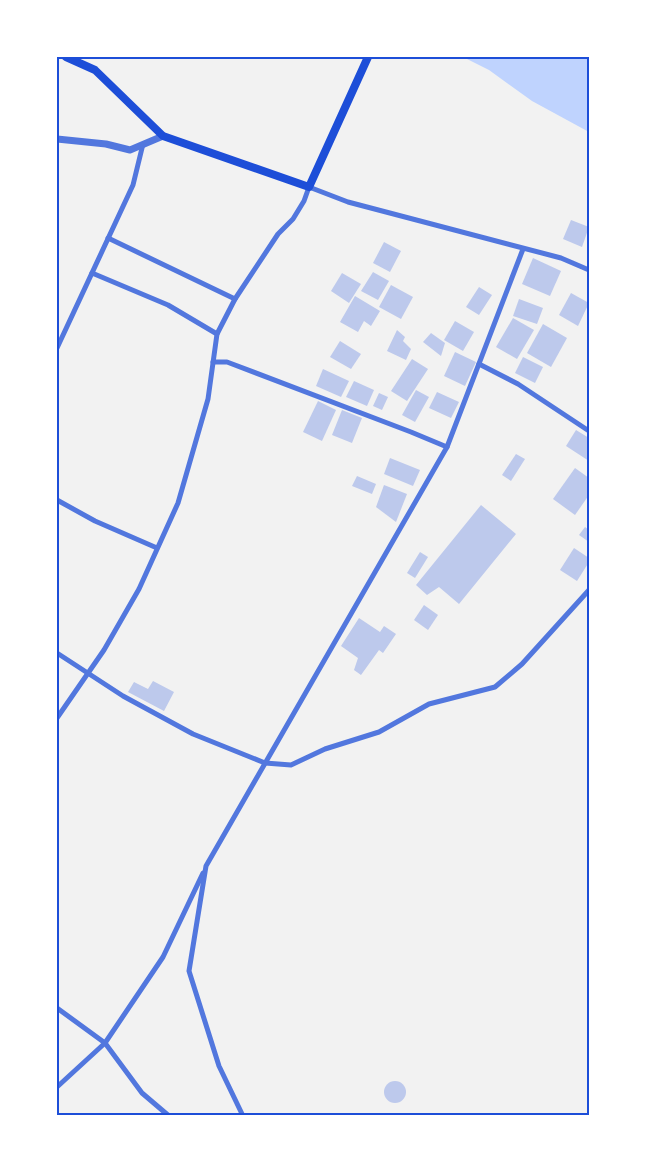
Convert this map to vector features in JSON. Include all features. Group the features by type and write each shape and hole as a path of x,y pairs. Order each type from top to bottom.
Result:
{"main road":[{"path":"66,57 95,70 163,136 309,187 368,57"}],"street":[{"path":"57,139 106,144 130,150 163,136"},
{"path":"57,348 133,185 143,144"},
{"path":"57,718 104,650 138,589 178,502 208,399 217,334 235,299 278,234 293,219 309,187 348,202 561,258 589,270"},
{"path":"108,238 235,299"},
{"path":"57,1088 105,1043 163,957 206,867 447,447 523,249"},
{"path":"92,273 168,305 217,334"},
{"path":"213,362 227,362 447,447"},
{"path":"479,364 518,384 589,431"},
{"path":"57,500 95,521 157,548"},
{"path":"57,654 123,696 193,734 265,763 291,765 325,749 379,732 429,704 495,687 522,664 589,590"},
{"path":"206,867 189,971 219,1066 243,1116"},
{"path":"57,1008 105,1043 142,1093 168,1116"}],"water":[{"path":"463,57 589,57 589,132 532,101 489,70"}],"building":[{"path":"571,220 589,227 582,247 563,239"},
{"path":"384,242 401,251 390,272 373,263"},
{"path":"533,258 561,271 550,296 522,284"},
{"path":"373,272 389,281 378,300 361,291"},
{"path":"342,273 361,284 349,303 331,291"},
{"path":"391,285 413,297 401,319 379,307"},
{"path":"479,287 492,295 479,315 466,307"},
{"path":"571,293 589,303 578,326 559,315"},
{"path":"355,296 380,311 371,326 364,321 358,332 340,322"},
{"path":"519,299 543,308 537,324 513,316"},
{"path":"513,318 534,330 517,359 496,347"},
{"path":"455,321 474,332 463,351 444,340"},
{"path":"543,324 567,338 551,367 527,353"},
{"path":"397,330 405,337 403,341 411,349 406,360 387,351"},
{"path":"431,333 445,343 441,356 423,342"},
{"path":"340,341 361,354 351,369 330,357"},
{"path":"455,352 476,362 465,386 444,376"},
{"path":"523,357 543,367 535,383 515,373"},
{"path":"412,359 428,369 407,401 391,391"},
{"path":"323,369 349,381 341,397 316,386"},
{"path":"354,381 374,390 367,406 346,397"},
{"path":"416,390 429,397 415,422 402,415"},
{"path":"437,392 459,402 451,418 429,408"},
{"path":"379,393 388,397 382,410 373,406"},
{"path":"318,401 336,410 322,441 303,432"},
{"path":"342,410 362,418 352,443 332,435"},
{"path":"576,430 589,438 589,461 566,446"},
{"path":"516,454 525,459 511,481 502,475"},
{"path":"390,458 420,470 413,486 384,474"},
{"path":"575,468 589,478 589,495 575,515 553,499"},
{"path":"357,476 376,484 372,494 352,486"},
{"path":"384,485 407,494 396,522 376,507"},
{"path":"481,505 516,534 459,604 439,587 427,595 416,585"},
{"path":"585,527 589,530 589,542 579,535"},
{"path":"574,548 589,558 589,562 577,581 560,570"},
{"path":"420,552 428,557 415,578 407,573"},
{"path":"424,605 438,615 428,630 414,620"},
{"path":"359,618 380,632 384,626 396,634 383,653 379,650 361,675 354,670 358,658 341,646"},
{"path":"153,681 174,692 164,711 128,692 134,682 148,689"},
{"path":"395,1081 403,1084 406,1092 403,1100 395,1103 387,1100 384,1092 387,1084"}]}
